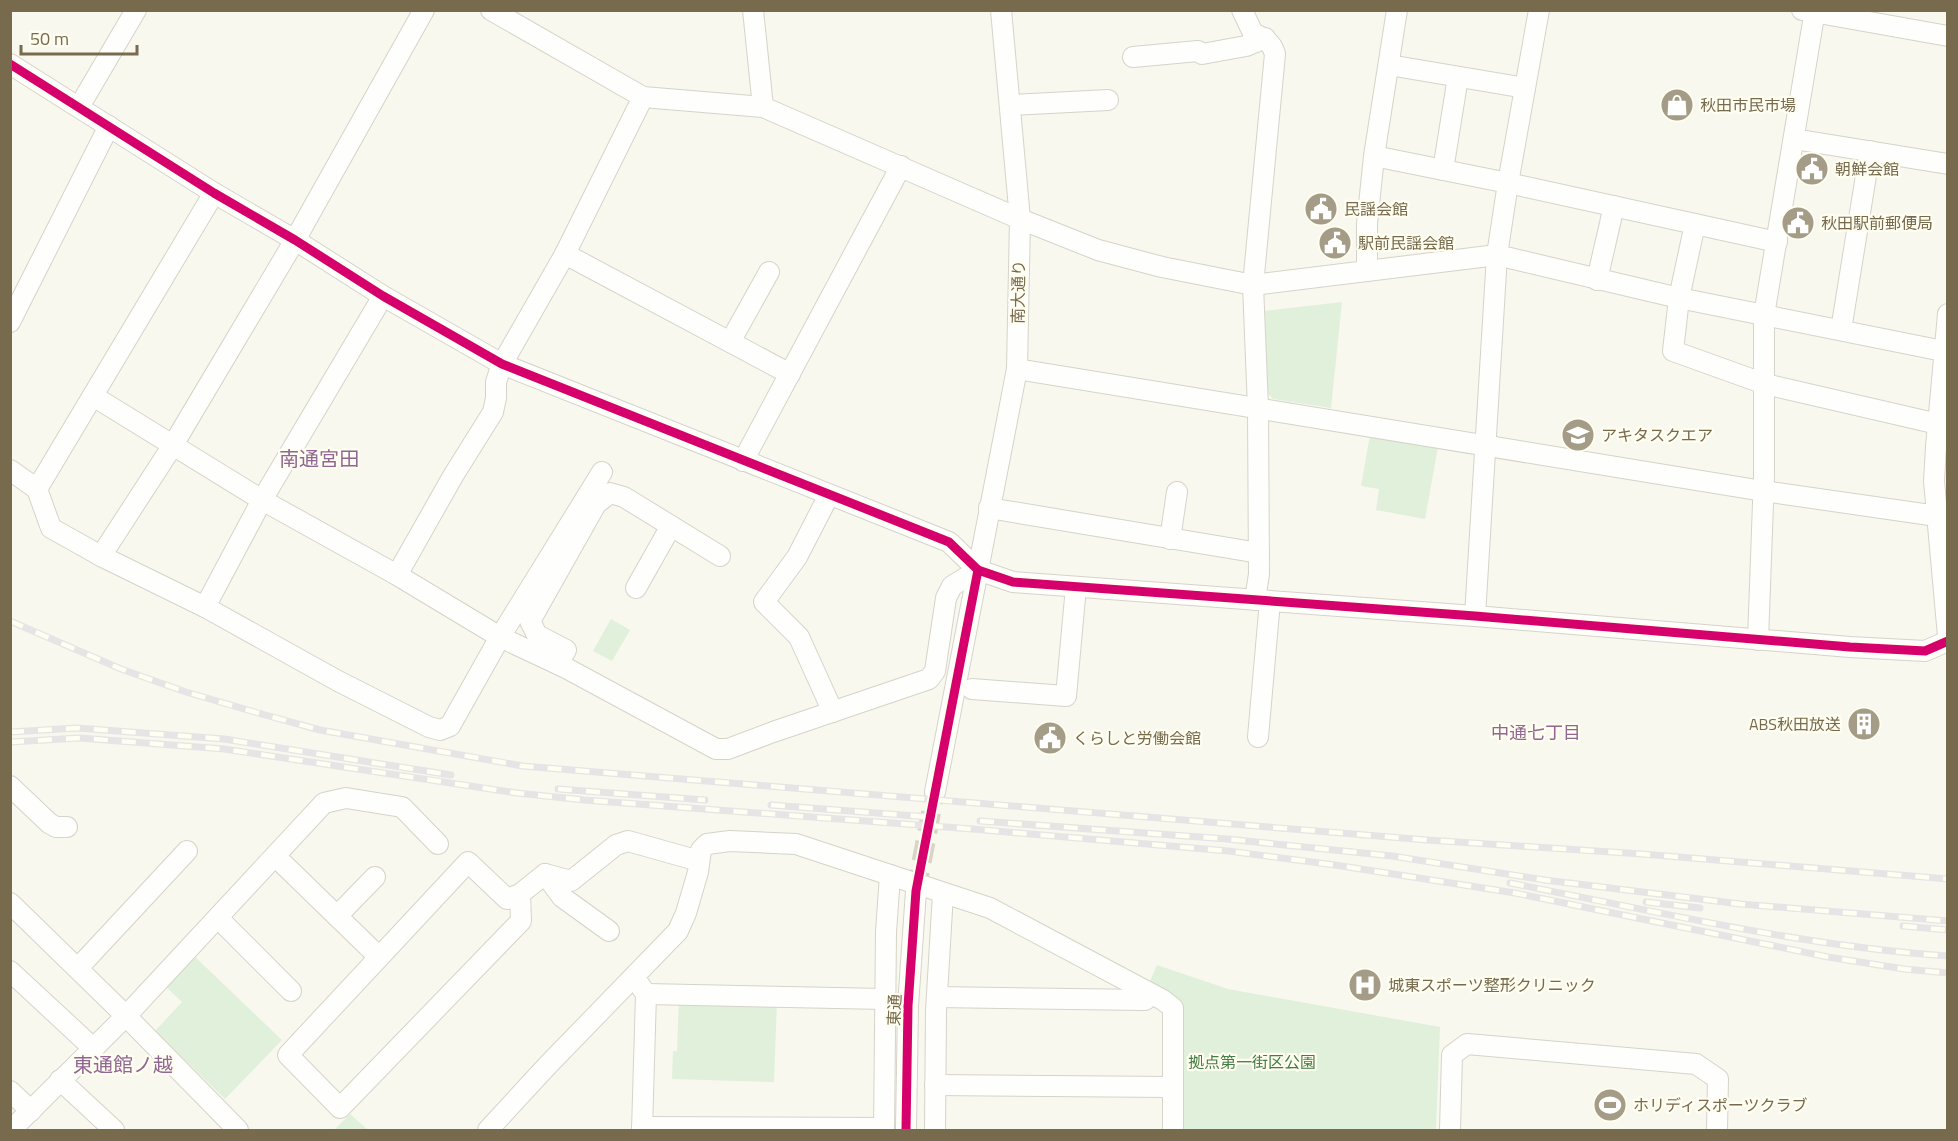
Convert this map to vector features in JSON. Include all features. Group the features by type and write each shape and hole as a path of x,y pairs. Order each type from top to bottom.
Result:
{"street":[{"path":"79,108 136,10"},
{"path":"101,556 173,445 295,240 424,10"},
{"path":"491,10 643,97 763,107 1020,219 1098,250 1162,267 1253,285 1497,255 1679,298 1943,351"},
{"path":"753,10 763,107"},
{"name":"南大通り","path":"978,570 1017,369 1020,219 1001,10"},
{"path":"1242,10 1253,33 1274,46 1275,54 1253,285 1258,408 1259,574 1262,601 1258,738"},
{"path":"1368,271 1367,224 1374,156 1397,10"},
{"path":"1475,616 1497,255 1539,10"},
{"path":"1758,640 1765,384 1764,315 1794,139 1811,11 1947,36"},
{"path":"1133,57 1198,51 1202,54 1246,46 1264,38"},
{"path":"10,64 383,297 502,364 950,542 978,570 1013,582 1925,651 1947,641"},
{"path":"1389,64 1525,88"},
{"path":"1443,170 1458,77"},
{"path":"397,575 453,476 493,412 496,382 502,364 565,254 643,97"},
{"path":"1010,105 1108,100"},
{"path":"10,322 109,126"},
{"path":"1794,139 1947,164"},
{"path":"1842,330 1870,151"},
{"path":"1374,156 1777,242"},
{"path":"743,461 900,166"},
{"path":"37,489 214,193"},
{"path":"1597,280 1614,206"},
{"path":"1695,224 1679,298 1673,351 1765,384 1938,424"},
{"path":"565,254 790,374"},
{"path":"730,342 769,272"},
{"path":"205,607 262,500 383,297"},
{"path":"1947,315 1935,481 1947,636"},
{"path":"1017,369 1763,491 1937,516"},
{"path":"93,396 262,500 397,575 500,637 558,664 716,749 728,749 929,679 935,671 946,598 952,586 978,570"},
{"path":"10,470 37,489 51,528 101,556 205,607 338,681 429,727 440,730 450,726 500,637 602,472"},
{"path":"1170,539 1177,492"},
{"path":"558,664 566,650 537,635 530,621 596,504 610,493 624,498 720,556"},
{"path":"829,495 797,557 764,602 800,637 832,712"},
{"path":"989,508 1259,553"},
{"path":"636,588 671,526"},
{"path":"935,792 978,570"},
{"path":"972,689 1066,696 1076,587"},
{"path":"10,786 49,823 56,827 67,827"},
{"path":"12,1131 60,1080 126,1016 324,803 346,798 402,807 438,844"},
{"path":"546,874 571,881 616,845 628,841 699,861"},
{"path":"488,1131 547,1066 678,931 686,913 701,850 707,844 730,842 795,844 990,908 1148,992 1173,1008 1173,1131"},
{"path":"78,968 187,851"},
{"path":"275,856 379,957"},
{"path":"520,894 521,921 340,1108 288,1054 468,862 507,899 520,894 546,874"},
{"path":"546,874 562,897 609,931"},
{"path":"635,977 646,994 642,1129 884,1129 886,932 890,875"},
{"path":"337,916 375,877"},
{"name":"東通","path":"906,1131 908,1017 916,891"},
{"path":"935,1131 937,997 943,893"},
{"path":"10,903 78,968 238,1131"},
{"path":"218,918 291,991"},
{"path":"10,971 94,1048"},
{"path":"937,997 1145,1000 1148,992"},
{"path":"646,994 885,999"},
{"path":"1450,1131 1452,1055 1467,1044 1696,1064 1718,1079 1717,1131"},
{"path":"60,1080 114,1131"},
{"path":"935,1085 1173,1087"},
{"path":"10,1091 31,1111"}],"green space":[{"path":"1342,302 1331,408 1273,399 1265,390 1263,311"},
{"path":"1370,435 1438,447 1425,519 1376,510 1379,489 1361,486"},
{"path":"611,619 630,630 612,661 593,651"},
{"path":"192,954 282,1040 225,1099 155,1031 182,1002 164,985"},
{"name":"拠点第一街区公園","path":"1157,965 1228,989 1440,1027 1436,1130 1182,1130 1181,1028 1147,988"},
{"path":"679,998 777,1001 774,1082 672,1079 673,1051 677,1051"},
{"path":"350,1114 368,1130 334,1130"}],"tunnel":[{"path":"916,891 935,792"}],"railway":[{"path":"10,621 121,669 186,692 258,713 320,730 523,766 1427,840 1642,854 1948,879"},
{"path":"10,732 77,728 224,739 451,775"},
{"path":"10,742 80,738 224,749 517,793 584,800 1228,851 1515,893 1828,957 1904,969 1948,973"},
{"path":"558,789 705,800"},
{"path":"771,805 929,817"},
{"path":"980,821 1227,839 1392,856 1545,880 1740,904 1948,921"},
{"path":"1510,883 1783,936 1948,956"},
{"path":"1646,902 1700,908"},
{"path":"1903,926 1948,930"}],"cycle path":[{"path":"10,64 214,193 295,240 383,296 502,364 949,542 978,570 1013,582 1475,616 1850,647 1925,651 1948,641"},
{"path":"906,1130 908,1006 916,891 978,570"}],"place":[{"name":"秋田市民市場","path":"1677,105"},
{"name":"朝鮮会館","path":"1812,169"},
{"name":"民謡会館","path":"1321,209"},
{"name":"秋田駅前郵便局","path":"1798,223"},
{"name":"駅前民謡会館","path":"1335,243"},
{"name":"アキタスクエア","path":"1578,435"},
{"name":"ABS秋田放送","path":"1864,724"},
{"name":"くらしと労働会館","path":"1050,738"},
{"name":"城東スポーツ整形クリニック","path":"1365,985"},
{"name":"ホリディスポーツクラブ","path":"1610,1105"}],"district":[{"name":"南通宮田","path":"319,459"},
{"name":"中通七丁目","path":"1536,733"},
{"name":"東通館ノ越","path":"123,1065"}]}
